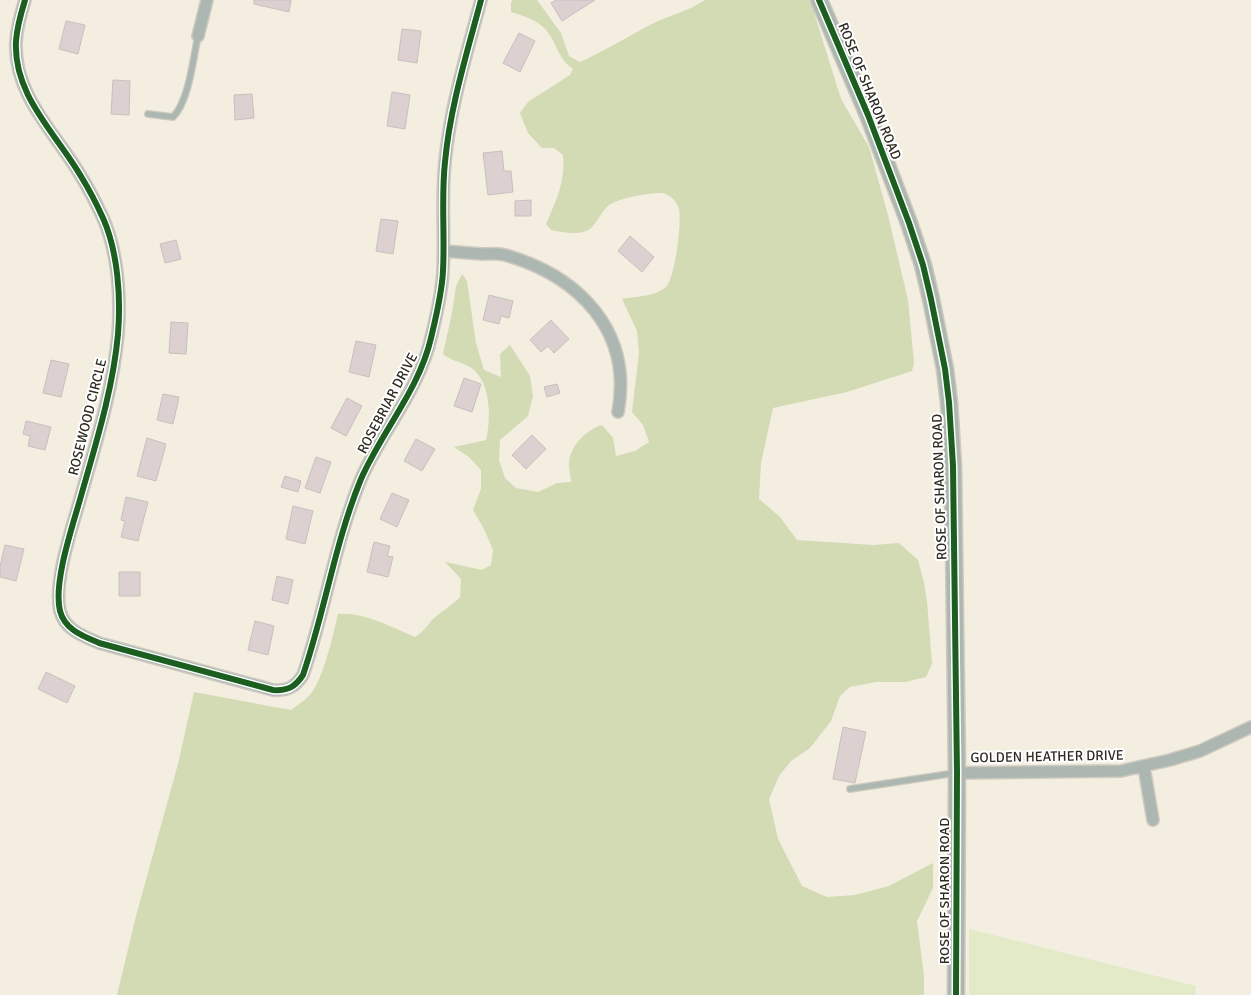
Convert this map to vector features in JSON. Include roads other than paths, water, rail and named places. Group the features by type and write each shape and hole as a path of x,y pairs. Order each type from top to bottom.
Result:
{"street":[{"name":"ROSEWOOD CIRCLE","path":"25,0 19,18 16,42 21,76 33,107 82,177 103,220 110,241 119,303 114,368 104,414 66,549 58,598 60,611 71,629 99,643 273,690 284,691 291,688"},
{"path":"198,36 207,0"},
{"name":"ROSEBRIAR DRIVE","path":"291,688 297,684 305,669 349,513 362,478 426,360 443,274 445,162 454,105 481,0"},
{"name":"ROSE OF SHARON ROAD","path":"819,0 868,114 923,265 939,334 949,402 953,466 957,773 956,995"},
{"path":"444,251 496,254 531,265 561,280 596,310 605,324 619,361 622,394 618,412"},
{"name":"GOLDEN HEATHER DRIVE","path":"957,773 1104,771 1144,767 1200,751 1251,727"},
{"path":"1144,767 1153,820"}],"lane":[{"path":"148,114 173,117 180,111 198,36"},
{"path":"850,789 957,773"}]}
